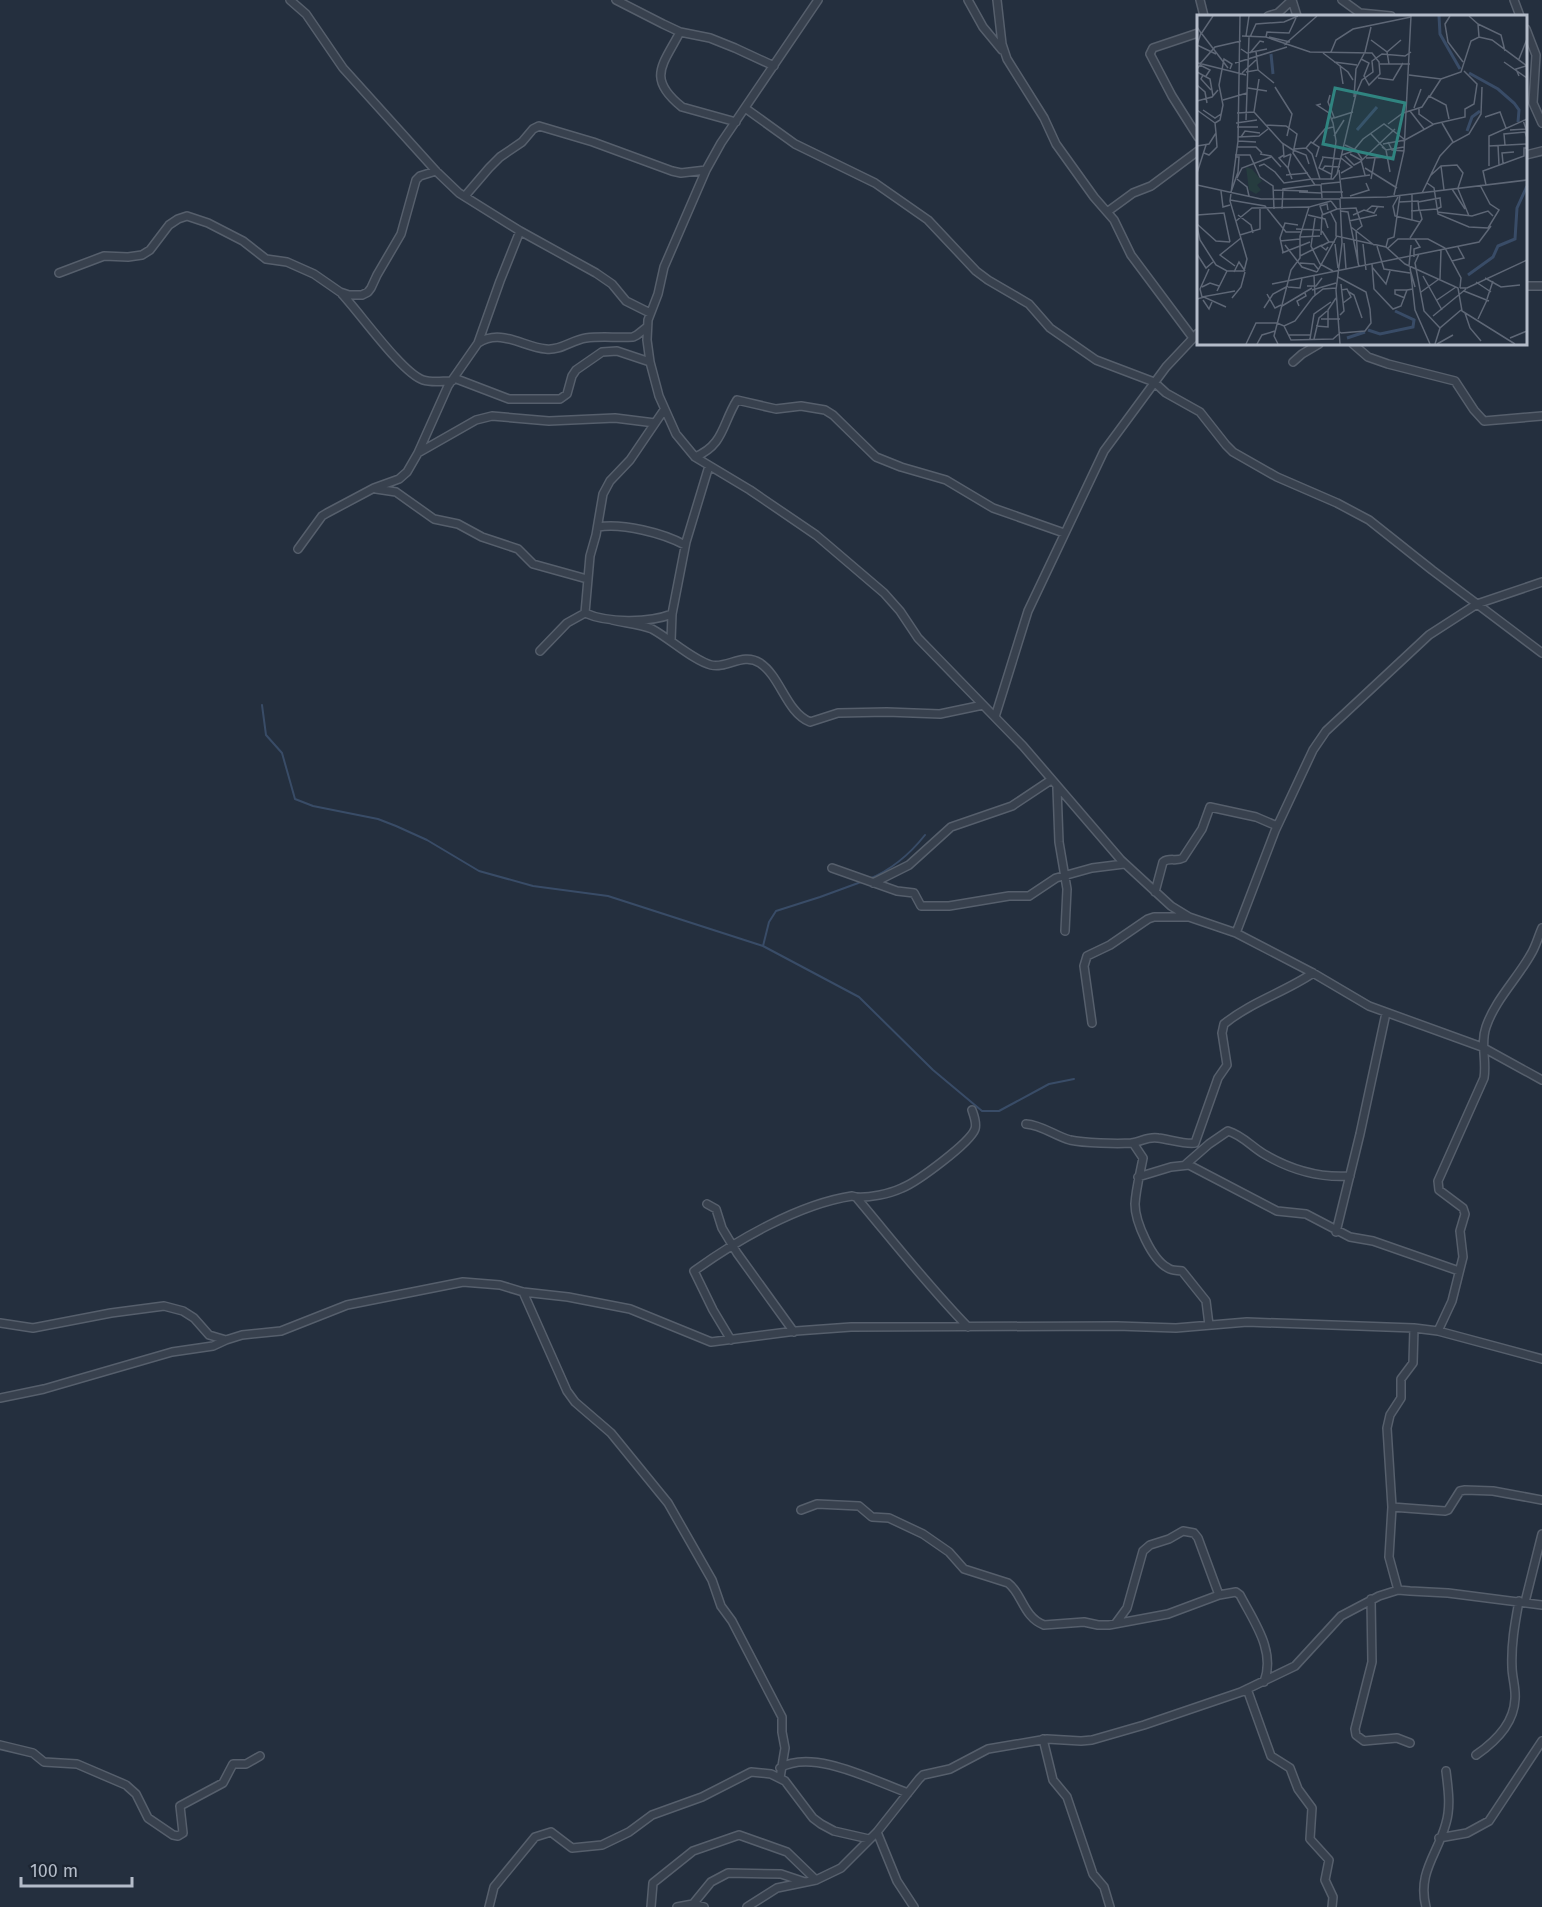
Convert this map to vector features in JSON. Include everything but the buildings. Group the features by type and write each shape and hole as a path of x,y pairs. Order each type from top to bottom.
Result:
{"street":[{"path":"290,0 306,14 343,68 436,171 465,196 520,231 596,273 612,284 626,301 650,313"},
{"path":"615,0 680,32 710,38 774,66"},
{"path":"818,0 721,143 706,170 669,253 647,327 650,362 664,410 676,434 695,457 750,490 816,535 884,593 900,611 918,638 1023,746 1124,864 1171,906 1189,917 1236,933 1313,973 1369,1006 1482,1047 1542,1080"},
{"path":"968,0 983,27 1004,52 1044,118 1056,144 1094,197 1114,220 1131,255 1196,336 1154,381 1106,447 1028,611 995,717"},
{"path":"997,0 1004,52"},
{"path":"1200,0 1204,15"},
{"path":"1271,15 1278,13 1292,0 1297,15"},
{"path":"1342,0 1360,13 1381,15"},
{"path":"1514,0 1520,15"},
{"path":"680,32 660,71 661,83 682,107 736,122"},
{"path":"1527,32 1536,55 1537,66 1533,103 1542,123"},
{"path":"1197,33 1152,48 1150,54 1172,96 1197,135"},
{"path":"745,108 795,144 875,183 928,220 982,276 1029,304 1050,328 1089,356 1154,381 1166,393 1200,412 1233,452 1277,477 1337,502 1369,520 1542,653"},
{"path":"465,196 495,162 539,126 602,144 677,172 706,170"},
{"path":"1527,155 1542,151"},
{"path":"1107,212 1133,193 1151,186 1197,152"},
{"path":"340,292 362,295 368,292 401,234 416,180 420,176 436,171"},
{"path":"59,273 104,256 142,255 150,250 169,225 187,216 208,223 243,241 266,259 287,262 314,274 340,292 407,371 423,380 453,379 509,399 560,399 567,394 576,370 602,352 617,351 650,362"},
{"path":"298,549 322,516 374,488 404,476 418,453 453,379 478,343 520,231"},
{"path":"478,343 486,339 503,337 543,349 554,349 588,338 633,337 647,327"},
{"path":"1293,362 1317,345"},
{"path":"1354,345 1368,357 1455,381 1474,411 1484,421 1542,417"},
{"path":"695,457 707,452 717,442 737,400 777,410 801,406 833,415 876,457 946,480 993,508 1064,533"},
{"path":"585,613 590,556 598,527 600,504 607,486 630,460 664,410"},
{"path":"418,453 476,420 492,416 549,421 615,418 655,423"},
{"path":"671,641 672,615 685,545 709,466"},
{"path":"374,488 396,492 434,519 458,524 482,537 518,549 532,564 587,579"},
{"path":"598,527 631,528 666,537 685,545"},
{"path":"1236,933 1277,826 1313,750 1326,731 1429,635 1478,604 1542,582"},
{"path":"585,613 595,618 647,627 713,666 743,659 758,662 766,668 799,714 810,722 838,713 940,714 983,705"},
{"path":"540,651 567,623 585,613"},
{"path":"612,620 672,615"},
{"path":"873,883 909,865 951,827 1012,806 1051,780"},
{"path":"1057,788 1059,842 1065,875 1067,906 1065,931"},
{"path":"1155,892 1163,862 1168,859 1183,858 1202,829 1210,807 1256,817 1277,826"},
{"path":"832,868 897,891 914,893 921,906 926,907 949,906 1009,896 1029,896 1065,875 1124,864"},
{"path":"1092,1023 1084,966 1087,957 1110,945 1148,919 1160,916 1189,917"},
{"path":"1438,1331 1452,1301 1463,1257 1460,1231 1465,1212 1439,1190 1438,1186 1484,1078 1486,1064 1482,1047 1489,1020 1531,954 1542,928"},
{"path":"1026,1124 1032,1124 1071,1140 1133,1143 1155,1137 1180,1140 1189,1144 1195,1143 1218,1078 1227,1065 1222,1033 1224,1024 1249,1006 1291,987 1313,973"},
{"path":"1336,1232 1386,1013"},
{"path":"731,1340 693,1272 733,1246 806,1208 849,1197 863,1198 900,1189 913,1182 948,1157 974,1131 975,1121 972,1110"},
{"path":"1138,1177 1185,1165 1228,1131 1264,1154 1295,1169 1330,1178 1350,1176"},
{"path":"1133,1143 1143,1158 1138,1177 1135,1212 1144,1235 1161,1263 1171,1270 1182,1271 1206,1301 1209,1325"},
{"path":"1185,1165 1277,1211 1306,1214 1350,1238 1378,1242 1459,1271"},
{"path":"856,1197 921,1273 931,1288 968,1327"},
{"path":"707,1204 716,1209 733,1246 794,1332"},
{"path":"0,1398 45,1389 172,1352 213,1346 242,1335 281,1331 347,1305 463,1282 489,1284 523,1292 568,1297 630,1309 706,1340 731,1340 850,1327 1117,1326 1176,1328 1247,1322 1438,1331 1542,1359"},
{"path":"523,1292 570,1397 611,1433 663,1497 712,1580 721,1606 732,1621 782,1717 782,1732 786,1748 780,1778"},
{"path":"0,1323 33,1328 111,1313 165,1306 183,1311 209,1335 226,1340"},
{"path":"1398,1590 1389,1557 1392,1507 1387,1428 1388,1419 1401,1398 1401,1379 1413,1363 1414,1329"},
{"path":"1392,1507 1445,1511 1460,1491 1465,1490 1493,1491 1542,1500"},
{"path":"801,1510 817,1504 857,1506 862,1507 872,1517 889,1518 922,1534 949,1552 964,1569 1011,1585 1024,1608 1042,1624 1084,1622 1104,1625 1168,1614 1231,1591 1240,1595 1266,1647 1268,1671 1264,1682"},
{"path":"1116,1623 1127,1608 1143,1551 1150,1545 1183,1532 1194,1533 1198,1538 1218,1595"},
{"path":"1476,1755 1498,1738 1514,1707 1512,1638 1542,1534"},
{"path":"747,1907 777,1888 816,1880 841,1868 877,1832 923,1775 950,1769 982,1751 1043,1739 1092,1740 1144,1725 1247,1689 1295,1666 1341,1616 1371,1599 1398,1590 1448,1593 1542,1605"},
{"path":"1371,1599 1372,1662 1355,1729 1356,1735 1364,1741 1397,1738 1410,1743"},
{"path":"1247,1689 1271,1756 1290,1768 1298,1789 1312,1808 1310,1839 1329,1860 1325,1880 1333,1897 1332,1907"},
{"path":"1043,1739 1053,1780 1067,1797 1093,1874 1104,1887 1110,1907"},
{"path":"1439,1838 1467,1833 1489,1821 1542,1741"},
{"path":"0,1745 33,1753 44,1762 77,1764 126,1785 136,1794 148,1818 178,1836 183,1833 184,1828 180,1806 223,1783 233,1764 246,1764 260,1756"},
{"path":"771,1774 797,1761 828,1763 908,1793"},
{"path":"1426,1907 1422,1886 1448,1817 1449,1793 1446,1771"},
{"path":"489,1907 494,1887 538,1835 550,1832 572,1848 602,1845 629,1832 649,1816 702,1797 751,1772 771,1774 780,1778 789,1785 813,1818 821,1824 834,1831 869,1839"},
{"path":"877,1832 897,1881 914,1907"},
{"path":"651,1907 653,1883 693,1851 739,1835 787,1852 816,1880"},
{"path":"693,1904 711,1882 728,1873 781,1874 807,1882"},
{"path":"677,1907 693,1904 704,1907"}],"waterway":[{"path":"262,705 266,735 282,753 295,799 313,806 378,819 396,826 427,840 479,871 533,886 608,896 763,946 859,997 933,1070 982,1111 999,1111 1049,1084 1074,1079"},
{"path":"869,879 886,871 925,835"},
{"path":"763,946 769,922 776,911 861,882"}]}
